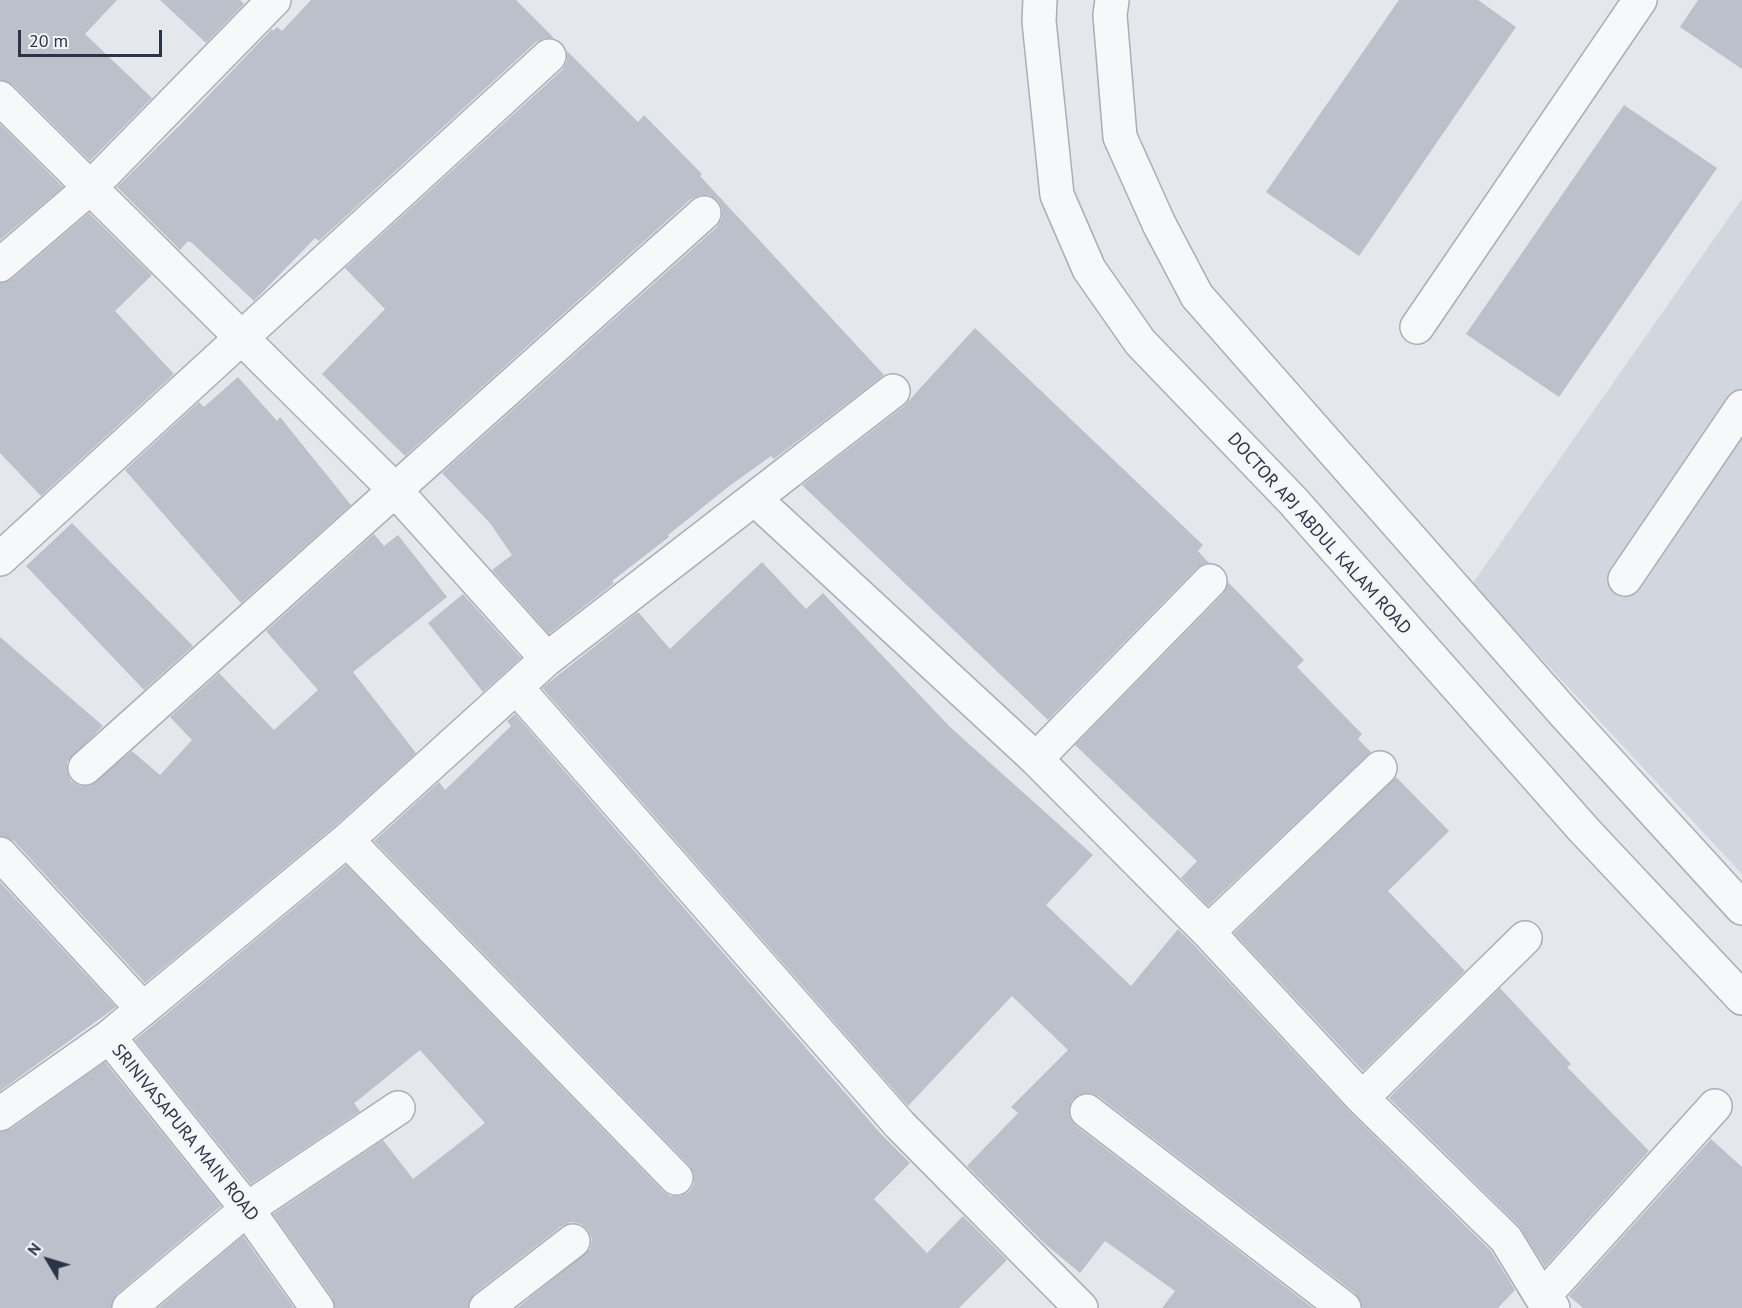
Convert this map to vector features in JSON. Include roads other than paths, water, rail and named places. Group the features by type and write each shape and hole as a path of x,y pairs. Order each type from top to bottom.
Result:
{"street":[{"path":"0,265 92,186 274,0"},
{"name":"DOCTOR APJ ABDUL KALAM ROAD","path":"1040,0 1039,21 1057,195 1089,269 1133,333 1293,501 1584,830 1742,998"},
{"path":"1112,0 1110,15 1120,137 1158,224 1197,296 1565,714 1742,908"},
{"path":"1417,327 1640,0"},
{"path":"0,559 549,56"},
{"path":"0,98 92,186 395,490 547,659"},
{"path":"85,768 704,213"},
{"path":"109,1037 347,840 547,659 893,391"},
{"path":"1625,579 1742,406"},
{"path":"754,499 1036,759 1208,932 1362,1098 1506,1239 1548,1303 1715,1106"},
{"path":"1036,759 1210,581"},
{"path":"517,688 900,1125 1081,1308"},
{"path":"1208,932 1380,768"},
{"path":"347,840 676,1178"},
{"path":"0,854 143,1009"},
{"path":"1362,1098 1525,938"},
{"name":"SRINIVASAPURA MAIN ROAD","path":"0,1114 109,1037 247,1209 316,1308"},
{"path":"129,1308 247,1209 398,1108"},
{"path":"1087,1111 1344,1308"},
{"path":"486,1308 573,1241"}]}
